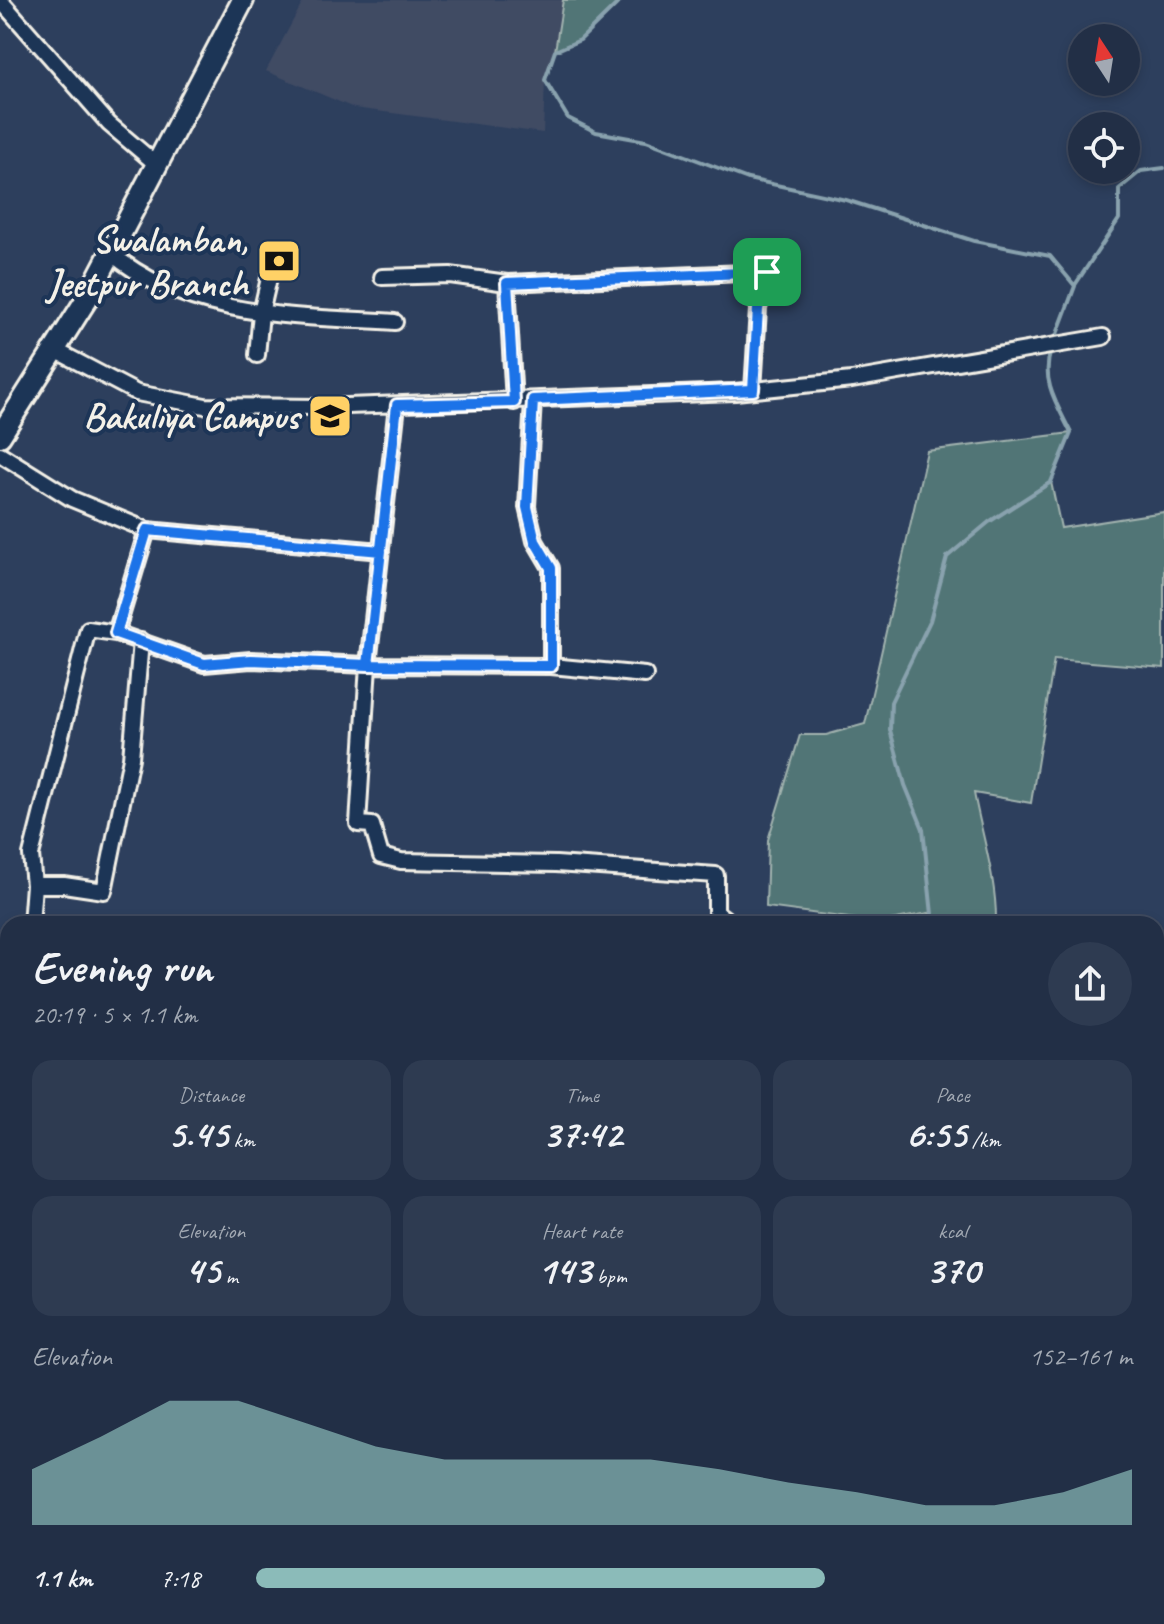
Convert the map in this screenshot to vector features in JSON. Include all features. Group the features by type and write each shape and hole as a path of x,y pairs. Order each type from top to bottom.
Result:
{"highway":[{"path":"3,424 55,350 111,253 243,0"}],"street":[{"path":"0,0 109,124 156,164"},
{"path":"111,253 136,274 181,295 261,313 395,322"},
{"path":"382,277 450,275 507,283 767,272 758,309 753,390"},
{"path":"257,355 261,313 270,274"},
{"path":"507,283 514,402"},
{"path":"55,350 137,393 205,406 397,405 753,390 852,380 1103,337"},
{"path":"533,400 527,507 535,541 551,568 551,666"},
{"path":"397,405 368,665 358,824 372,825 381,856 401,861 556,864 716,875 716,912 721,916"},
{"path":"0,454 72,499 147,530 381,551"},
{"path":"116,633 147,530"},
{"path":"32,916 34,885 31,855 88,629 116,633 204,664 251,660 368,665 551,666 645,675"},
{"path":"34,885 64,885 104,891 131,758 141,641"}],"shaded area":[{"path":"304,0 563,0 555,51 545,80 543,133 354,108 266,71"}],"green space":[{"path":"563,0 621,0 580,40 555,51"},
{"path":"1071,433 1051,482 1061,528 1164,512 1164,668 1054,659 1031,803 974,793 992,875 996,916 930,916 929,913 912,916 834,916 766,907 768,840 800,735 826,735 865,724 927,451"}],"waterway":[{"path":"621,0 580,40 555,51 545,80 568,118 596,132 646,141 748,179 846,200 974,241 1050,256 1075,286 1054,342"},
{"path":"1075,285 1119,219 1119,189 1141,171 1164,168"},
{"path":"932,916 923,829 905,785 890,730 891,702 930,621 947,557 989,522 1051,482 1071,433 1049,383 1051,350"}],"place":[{"name":"Swalamban, Jeetpur Branch","path":"279,261"},
{"name":"Bakuliya Campus","path":"330,416"}],"route":[{"path":"767,272 507,283 514,402 397,405 394,457 368,665 251,660 204,664 116,633 147,530 381,551 368,665 551,666 551,568 535,541 527,507 533,400 753,390 758,309 767,272"}]}
